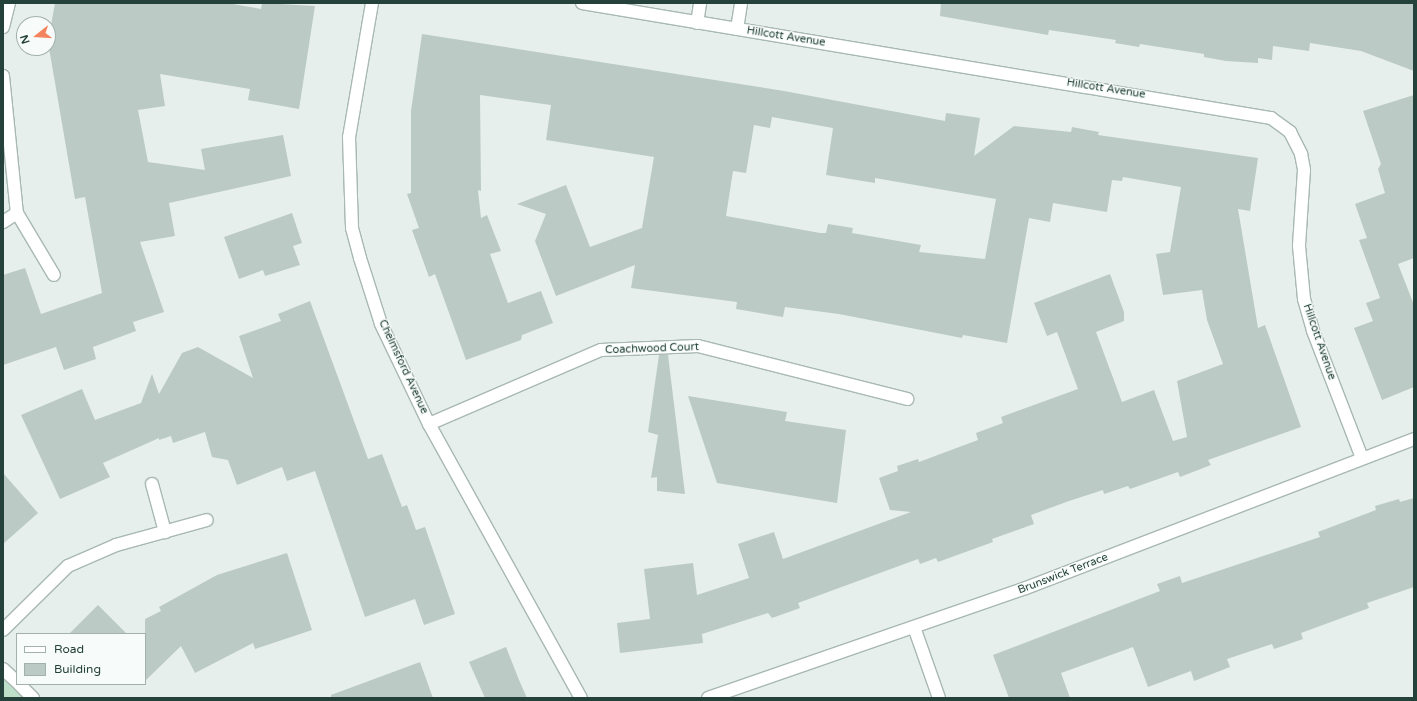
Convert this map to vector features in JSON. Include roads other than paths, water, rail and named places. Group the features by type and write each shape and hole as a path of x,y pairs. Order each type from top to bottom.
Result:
{"street":[{"path":"3,27 9,3"},
{"name":"Chelmsford Avenue","path":"372,3 349,137 352,228 381,324 430,424 581,698"},
{"name":"Hillcott Avenue","path":"582,3 1263,115 1281,124 1296,143 1304,170 1299,246 1304,299 1313,331 1362,458"},
{"path":"697,23 700,3"},
{"path":"737,29 741,3"},
{"path":"3,76 17,212 54,275"},
{"path":"3,222 17,212"},
{"name":"Coachwood Court","path":"430,424 601,350 698,346 907,399"},
{"name":"Brunswick Terrace","path":"708,698 1026,588 1414,439"},
{"path":"152,484 165,532"},
{"path":"3,630 68,566 116,545 207,520"},
{"path":"914,627 939,698"},
{"path":"3,669 16,681"},
{"path":"20,685 33,698"}]}
